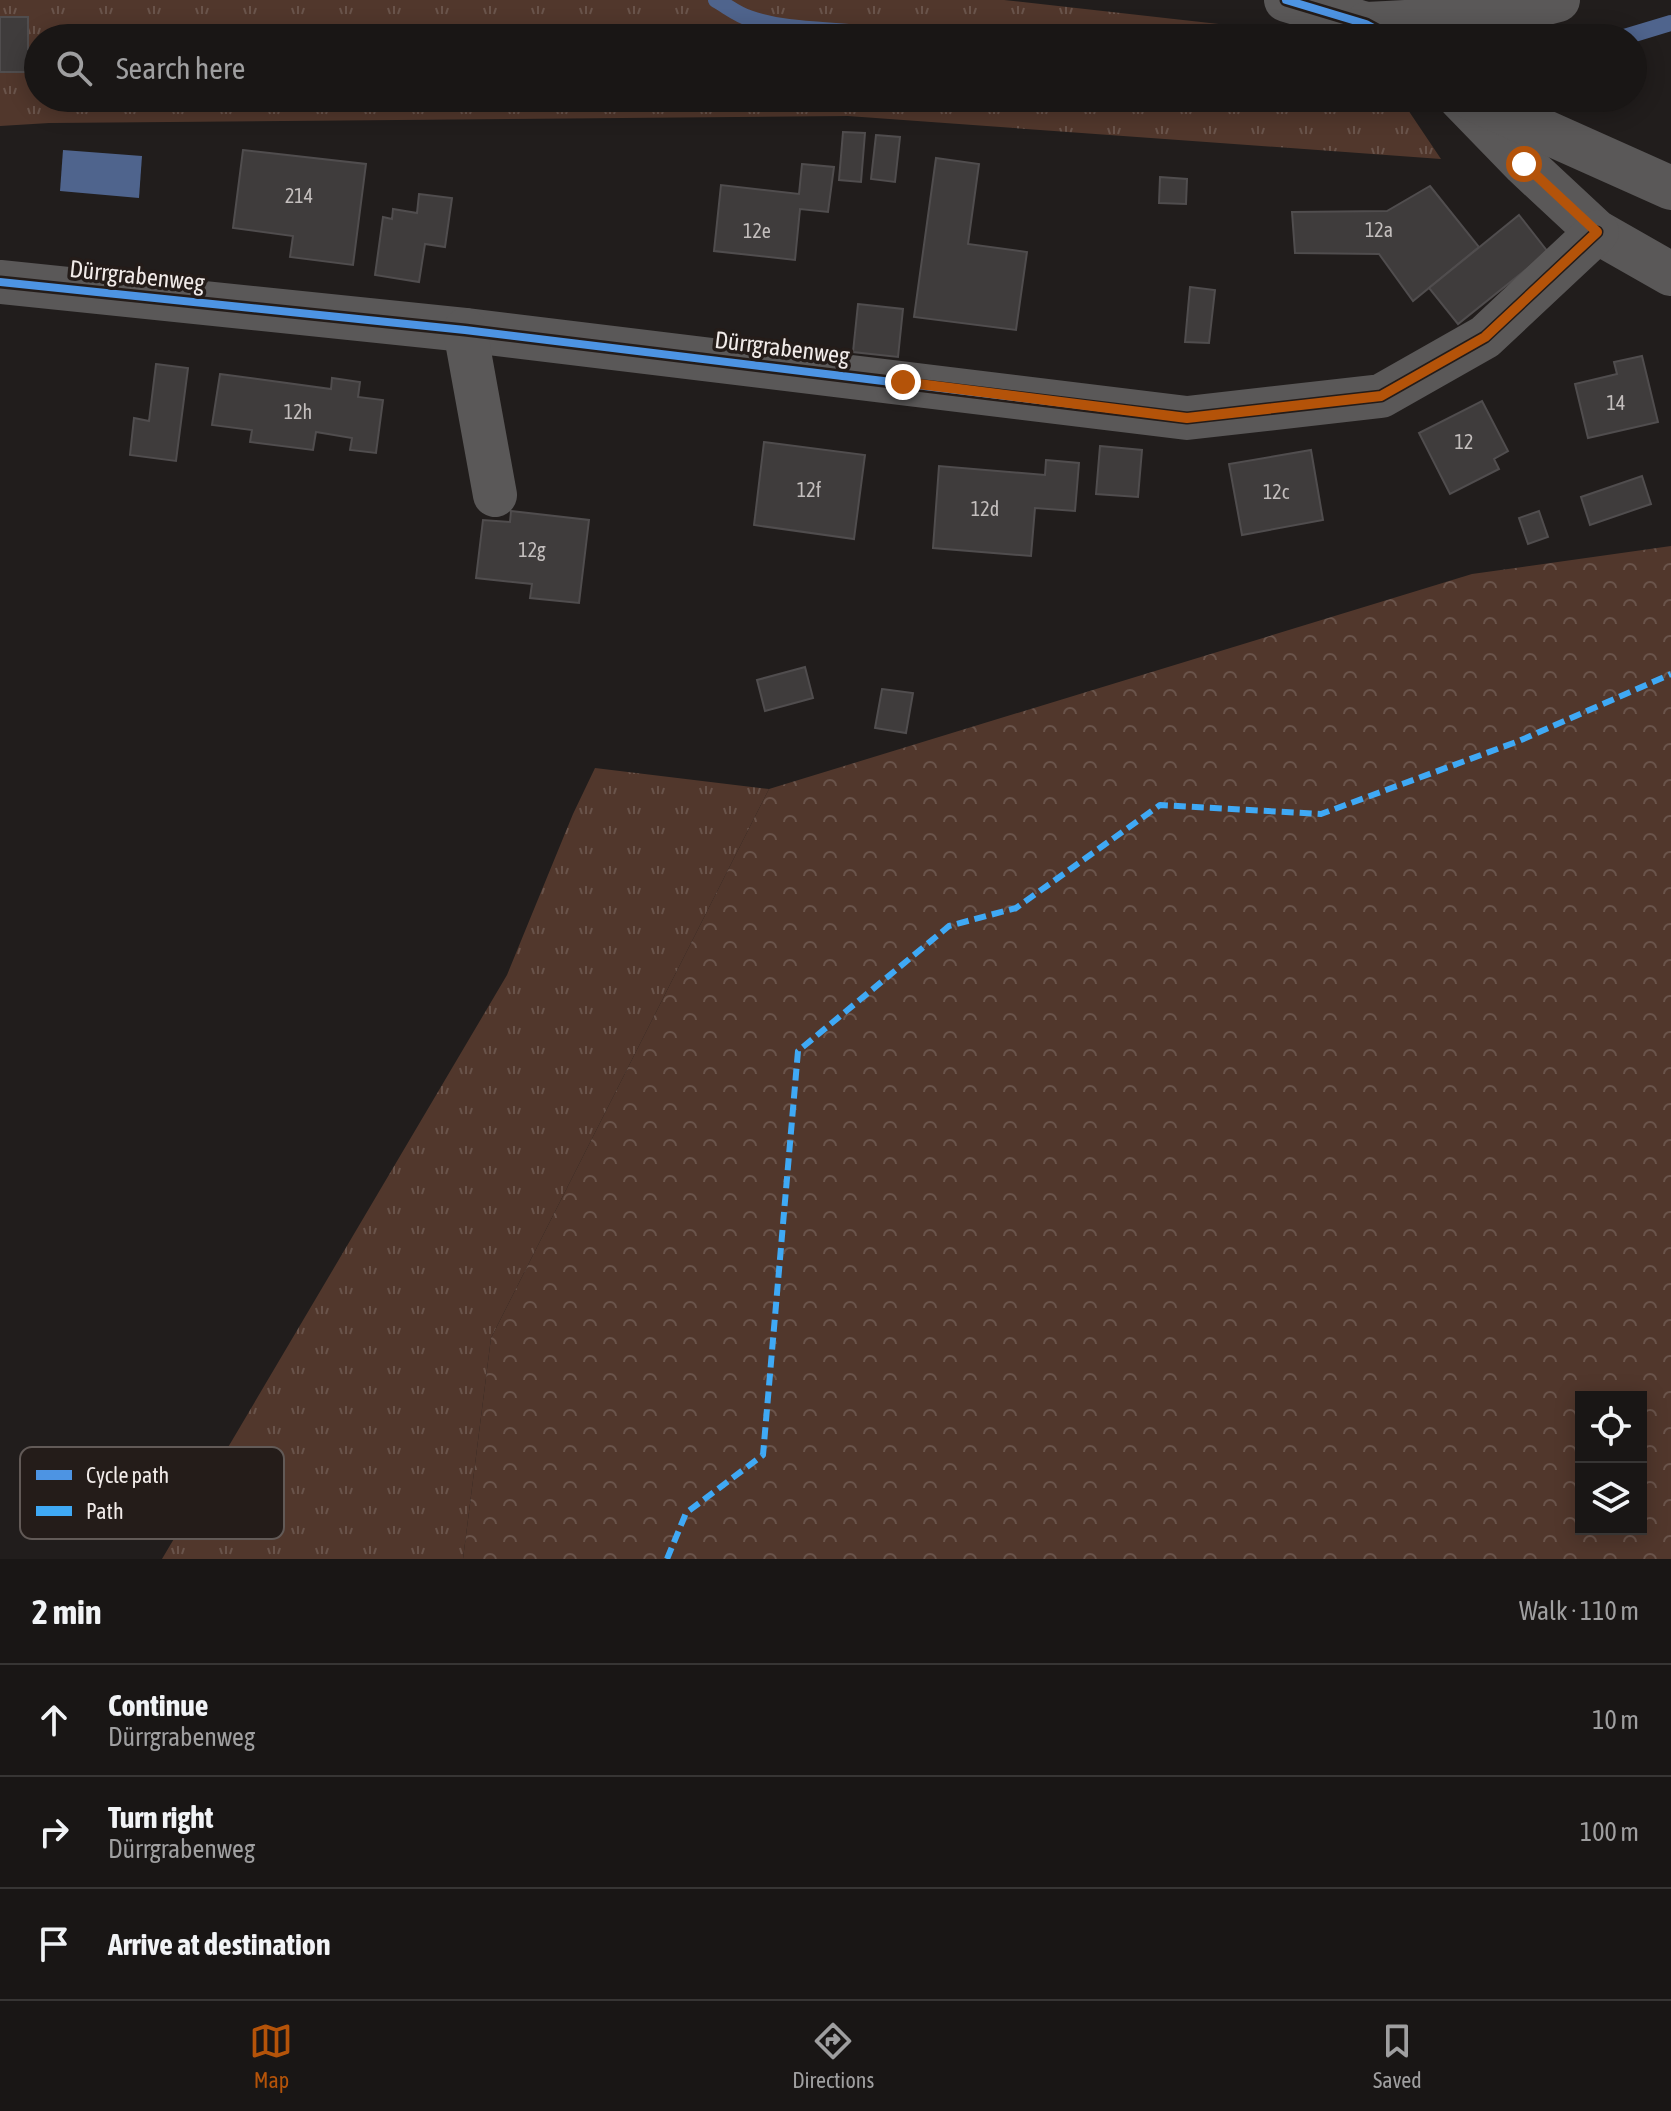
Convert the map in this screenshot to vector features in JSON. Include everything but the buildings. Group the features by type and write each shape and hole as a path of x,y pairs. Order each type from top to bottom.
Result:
{"street":[{"path":"1286,0 1358,24"},
{"path":"1424,24 1526,9 1558,0"},
{"path":"1474,112 1597,232 1671,274"},
{"path":"1501,112 1671,188"},
{"name":"Dürrgrabenweg","path":"0,282 465,330 1187,418 1381,396 1485,337 1597,232"},
{"path":"465,330 495,495"}],"green space":[{"path":"0,0 1004,0 1219,24 24,24 24,112 1409,112 1441,159 848,116 49,123 0,126"},
{"path":"1671,546 1671,1559 463,1559 491,1338 769,789 1472,574"},
{"path":"595,768 769,789 491,1338 463,1559 162,1559 174,1539 284,1539 284,1447 228,1447 507,975"}],"water":[{"path":"63,150 142,156 139,198 60,191"}],"waterway":[{"path":"716,0 741,15 772,24"},
{"path":"1647,30 1671,23"}],"marked path":[{"path":"667,1559 686,1513 763,1455 798,1051 949,926 1016,908 1160,805 1321,814 1519,741 1671,674"}],"cycle path":[{"path":"1286,0 1366,24"},
{"path":"0,282 465,330 1187,418 1381,396 1485,337 1597,232"}],"route":[{"path":"903,382 1187,418 1381,396 1485,337 1597,232 1524,164"}]}
